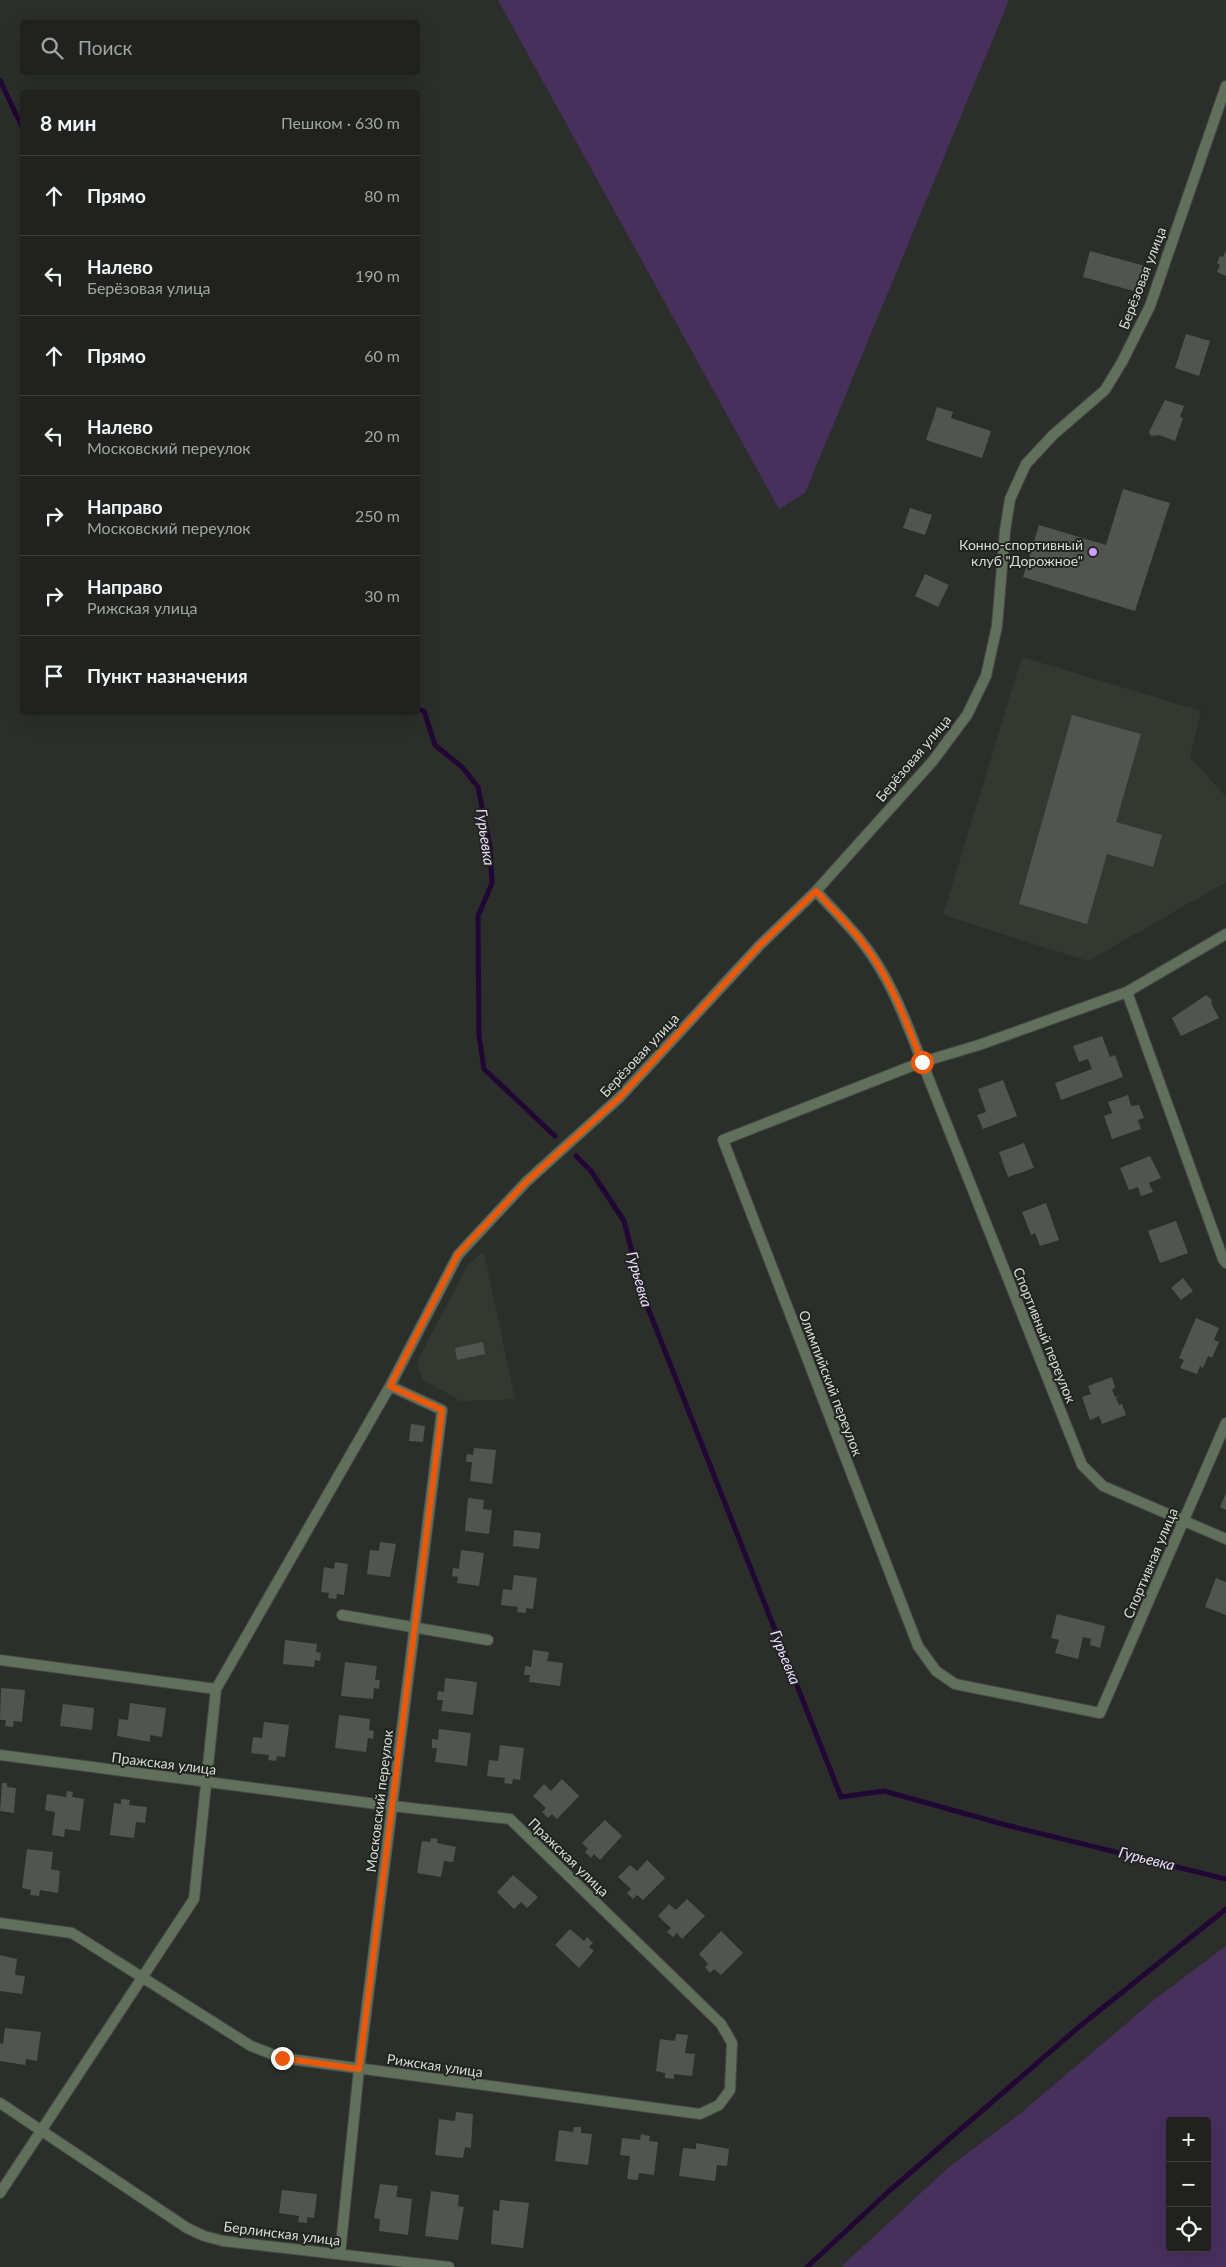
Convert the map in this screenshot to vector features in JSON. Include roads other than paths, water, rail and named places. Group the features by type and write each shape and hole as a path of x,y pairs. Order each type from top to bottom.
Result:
{"street":[{"name":"Берёзовая улица","path":"216,1689 390,1386 458,1254 526,1182 619,1098 760,945 816,891 932,762 967,715 986,676 997,626 1005,531 1010,499 1026,464 1053,435 1105,390 1122,362 1150,306 1226,86"},
{"name":"Спортивный переулок","path":"816,891 863,943 902,1011 1082,1465 1103,1486 1226,1539"},
{"path":"922,1062 979,1046 1127,992 1226,934"},
{"path":"1127,992 1226,1263"},
{"name":"Олимпийский переулок","path":"922,1062 723,1140 918,1646 936,1671 955,1684 1100,1714"},
{"name":"Московский переулок","path":"340,2254 359,2069 442,1410 390,1386"},
{"name":"Спортивная улица","path":"1100,1714 1226,1423"},
{"path":"342,1615 488,1640"},
{"path":"0,1660 216,1689 194,1899 0,2193"},
{"name":"Пражская улица","path":"0,1755 392,1806 510,1819 721,2024 732,2043 732,2060 730,2090 719,2105"},
{"name":"Рижская улица","path":"0,1923 72,1933 251,2046 282,2058 700,2114 719,2105"},
{"name":"Берлинская улица","path":"0,2103 187,2228 204,2236 223,2241 449,2267"}],"waterway":[{"name":"Гурьевка","path":"0,80 20,123"},
{"name":"Гурьевка","path":"420,710 424,711 435,745 462,767 478,787 490,847 492,883 478,916 479,1036 484,1069 555,1136"},
{"name":"Гурьевка","path":"576,1156 591,1171 624,1221 644,1298 841,1797 884,1791 1006,1825 1226,1879"},
{"path":"807,2267 888,2192 1080,2026 1226,1909"}],"place":[{"name":"Конно-спортивный клуб \"Дорожное\"","path":"1093,552"}]}
